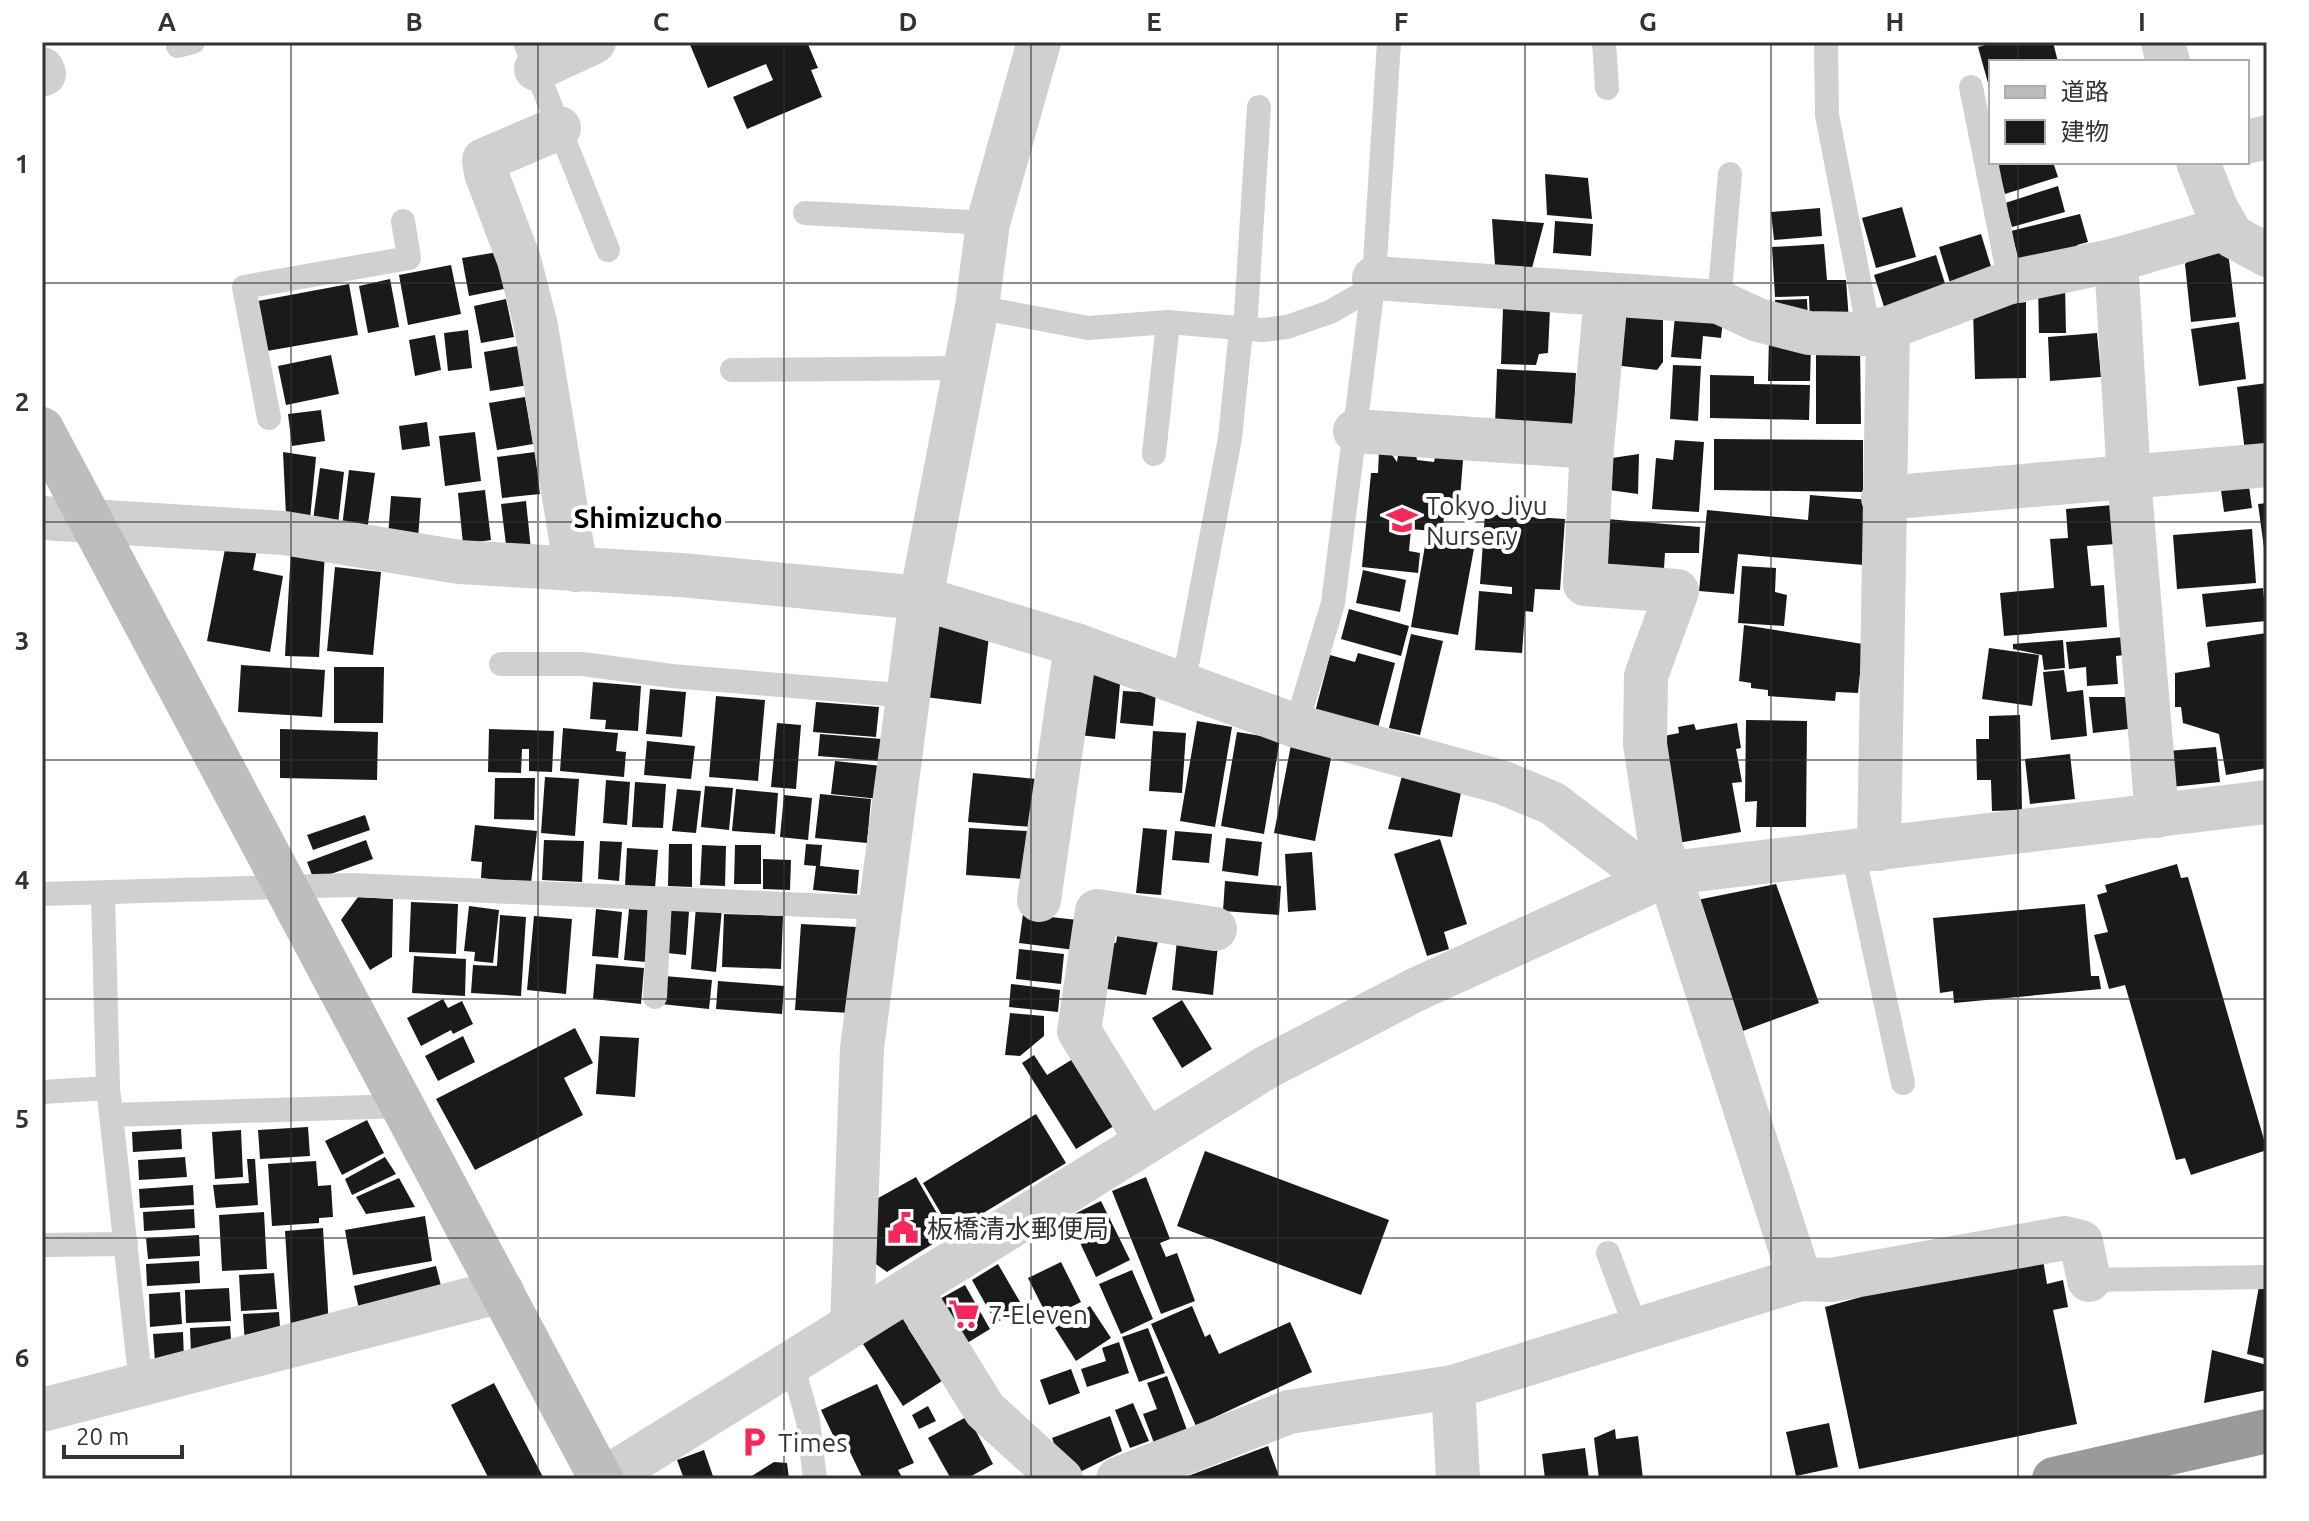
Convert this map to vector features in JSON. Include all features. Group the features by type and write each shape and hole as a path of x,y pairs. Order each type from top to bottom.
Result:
{"highway":[{"path":"2054,1479 2267,1431"},
{"path":"2156,1479 2267,1454"}],"street":[{"path":"530,55 594,42"},
{"path":"852,1325 862,1048 921,598 977,307 988,223 1039,42"},
{"path":"559,128 484,160 519,260 536,326 576,570"},
{"path":"2199,164 2232,236 2267,255"},
{"path":"1373,283 1719,302 1758,320 1809,333 1878,330 2010,282 2116,260 2227,228"},
{"path":"2116,260 2129,478 2157,816"},
{"path":"1606,297 1592,447 1585,584 1677,591 1646,676 1645,744 1661,848 1800,1279"},
{"path":"1866,850 1883,498 1878,330"},
{"path":"42,429 284,889 404,1106 602,1479 1267,1067 1415,990 1670,873"},
{"path":"1355,431 1592,447"},
{"path":"1883,498 2267,465"},
{"path":"42,518 87,518 284,533 459,562 681,575 921,598 1076,645 1296,726 1501,782 1552,803 1640,870 1670,873 2267,802"},
{"path":"1039,900 1076,645"},
{"path":"1147,1141 1079,1031 1097,911 1215,929"},
{"path":"1118,1479 1289,1412 1453,1387 1800,1279 1831,1280 2065,1238 2081,1242 2089,1280"},
{"path":"910,1289 985,1410 1061,1479"},
{"path":"42,1410 502,1291"},
{"path":"1453,1387 1458,1479"}],"lane":[{"path":"1296,726 1333,603 1373,283 1389,42"},
{"path":"1604,42 1607,88"},
{"path":"1826,42 1827,115 1878,330"},
{"path":"530,55 608,250"},
{"path":"1971,87 2010,282"},
{"path":"1179,683 1188,660 1206,551 1230,438 1243,330 1259,107"},
{"path":"1719,302 1730,174"},
{"path":"805,213 988,223"},
{"path":"269,418 244,287 409,258 403,221"},
{"path":"977,307 1088,328 1168,322 1243,330 1287,327 1330,312 1373,283"},
{"path":"1154,454 1168,322"},
{"path":"732,370 966,368"},
{"path":"501,664 582,664 672,676 910,696"},
{"path":"1866,850 1903,1083"},
{"path":"42,894 103,895 351,885 879,908"},
{"path":"103,895 108,1088 141,1385"},
{"path":"655,997 660,899"},
{"path":"42,1092 108,1088"},
{"path":"112,1115 404,1106"},
{"path":"42,1245 126,1244"},
{"path":"1608,1253 1636,1328"},
{"path":"2089,1280 2267,1277"},
{"path":"792,1363 808,1421 815,1479"}],"building":[{"path":"689,42 807,42 818,68 811,70 822,97 747,129 733,97 773,80 766,64 708,88"},
{"path":"1997,42 2053,42 2058,60 1989,60 1989,86 1978,47"},
{"path":"2054,164 2058,177 2005,194 1997,166"},
{"path":"1545,174 1588,178 1592,219 1547,215"},
{"path":"2058,186 2065,212 2012,227 2005,203"},
{"path":"1902,207 1916,257 1876,268 1862,218"},
{"path":"1820,208 1822,236 1774,240 1771,212"},
{"path":"2080,214 2088,242 2077,245 2079,250 2020,265 2011,231"},
{"path":"1492,219 1544,223 1532,268 1495,265"},
{"path":"1555,221 1593,224 1591,256 1553,253"},
{"path":"1981,234 1993,273 1951,286 1939,247"},
{"path":"1824,244 1827,280 1846,280 1849,321 1810,324 1809,296 1775,297 1772,247"},
{"path":"498,252 504,289 469,296 462,258"},
{"path":"2228,252 2236,317 2191,322 2185,264 2193,255"},
{"path":"1936,255 1947,290 1885,310 1874,275"},
{"path":"451,265 461,314 408,325 399,275"},
{"path":"390,279 399,327 368,333 359,286"},
{"path":"349,284 358,335 267,351 258,301"},
{"path":"2038,285 2065,285 2066,333 2039,333"},
{"path":"506,299 514,337 481,343 474,306"},
{"path":"1807,299 1808,322 1776,315 1775,300"},
{"path":"2026,302 2026,378 1975,379 1973,309"},
{"path":"1503,308 1550,309 1548,353 1539,354 1536,365 1501,364"},
{"path":"1619,311 1663,315 1663,362 1657,370 1613,365"},
{"path":"1675,316 1723,320 1721,338 1703,336 1701,359 1671,357"},
{"path":"2239,322 2246,379 2199,386 2191,329"},
{"path":"468,330 472,368 448,371 444,333"},
{"path":"2097,333 2101,377 2050,381 2048,337"},
{"path":"435,335 441,370 415,376 409,340"},
{"path":"1769,338 1811,345 1810,381 1768,381"},
{"path":"530,344 535,384 490,391 484,352"},
{"path":"1860,344 1861,424 1816,424 1816,346"},
{"path":"331,355 339,394 286,405 278,366"},
{"path":"1673,365 1701,366 1698,421 1670,419"},
{"path":"1497,369 1576,373 1573,429 1495,426"},
{"path":"1710,375 1754,376 1754,384 1810,385 1809,420 1710,418"},
{"path":"2267,383 2267,449 2245,452 2237,387"},
{"path":"525,397 533,444 497,450 489,403"},
{"path":"321,410 325,441 292,446 288,414"},
{"path":"427,422 430,446 402,450 399,426"},
{"path":"475,432 481,481 445,486 439,436"},
{"path":"1714,439 1863,440 1863,492 1714,490"},
{"path":"1675,440 1704,442 1699,512 1652,509 1656,458 1673,460"},
{"path":"1399,449 1415,450 1417,460 1434,462 1436,452 1463,460 1459,511 1445,510 1442,532 1411,529 1409,551 1420,553 1418,573 1362,567 1371,473 1378,473 1379,451 1390,452 1397,462"},
{"path":"283,452 316,457 310,519 286,516"},
{"path":"535,452 540,494 502,498 497,457"},
{"path":"1639,454 1638,494 1602,489 1605,459"},
{"path":"320,468 344,472 338,524 313,520"},
{"path":"349,470 375,473 367,531 342,527"},
{"path":"2248,479 2252,508 2224,512 2220,483"},
{"path":"485,490 491,540 463,544 458,493"},
{"path":"1810,495 1870,500 1864,565 1738,554 1734,594 1699,591 1707,510 1808,520"},
{"path":"391,496 421,498 418,539 388,537"},
{"path":"526,501 531,550 507,553 501,504"},
{"path":"2267,503 2267,555 2265,555 2258,504"},
{"path":"2113,505 2116,544 2087,546 2091,586 2104,585 2107,627 2004,636 2000,593 2054,588 2050,539 2068,538 2066,509"},
{"path":"1485,514 1565,519 1560,590 1535,589 1533,612 1525,611 1522,653 1475,650 1479,591 1512,594 1512,587 1480,584"},
{"path":"1607,519 1700,527 1699,553 1665,553 1664,568 1601,573"},
{"path":"2252,529 2256,583 2177,589 2173,535"},
{"path":"1427,534 1475,543 1458,635 1411,627"},
{"path":"226,544 257,549 253,570 283,576 270,652 207,641"},
{"path":"291,550 325,552 319,657 285,656"},
{"path":"1742,566 1776,568 1775,592 1787,595 1784,626 1738,623"},
{"path":"335,567 381,572 373,655 327,651"},
{"path":"1363,570 1406,580 1400,612 1356,603"},
{"path":"2263,588 2266,621 2206,627 2202,594"},
{"path":"1349,609 1409,626 1401,656 1341,639"},
{"path":"933,621 990,628 981,704 925,697"},
{"path":"1744,625 1863,644 1858,693 1836,692 1835,701 1768,696 1768,690 1751,688 1751,683 1739,681"},
{"path":"2267,633 2267,768 2226,775 2219,734 2183,723 2181,707 2175,707 2175,673 2210,667 2207,643 2210,641"},
{"path":"1411,634 1443,641 1420,735 1389,728"},
{"path":"2124,637 2125,655 2116,656 2118,684 2087,686 2086,667 2069,669 2066,642"},
{"path":"2063,640 2065,668 2044,670 2042,655 2013,649 2013,644"},
{"path":"1989,648 2039,655 2032,706 1982,699"},
{"path":"1358,653 1395,663 1378,728 1315,712 1330,655 1355,662"},
{"path":"241,665 325,670 322,717 238,712"},
{"path":"334,667 384,667 383,723 334,723"},
{"path":"1085,670 1121,673 1115,739 1079,735"},
{"path":"2064,670 2067,692 2083,690 2087,736 2051,740 2043,672"},
{"path":"593,682 641,686 638,731 605,729 606,720 590,719"},
{"path":"650,689 686,692 682,737 646,734"},
{"path":"1123,691 1156,693 1153,726 1120,723"},
{"path":"716,696 765,700 758,781 709,777"},
{"path":"2089,697 2133,697 2128,729 2093,733"},
{"path":"816,702 879,707 876,737 813,732"},
{"path":"2020,715 2022,810 1992,811 1991,780 1977,780 1976,739 1989,739 1989,716"},
{"path":"1746,720 1807,721 1806,827 1756,827 1757,801 1745,802"},
{"path":"1197,721 1232,727 1215,827 1180,821"},
{"path":"777,723 801,725 796,789 771,787"},
{"path":"1737,723 1741,748 1736,749 1742,782 1732,783 1741,832 1672,844 1654,738 1679,733 1678,727 1694,724 1696,730"},
{"path":"563,728 618,733 616,751 626,752 624,777 560,771"},
{"path":"280,729 378,732 377,780 280,778"},
{"path":"489,729 554,731 552,772 529,771 529,749 522,749 521,773 488,772"},
{"path":"1153,731 1186,733 1182,793 1149,791"},
{"path":"1237,732 1280,739 1264,834 1221,826"},
{"path":"820,734 882,739 880,761 818,756"},
{"path":"647,741 695,746 691,779 644,775"},
{"path":"1291,745 1332,753 1315,841 1274,833"},
{"path":"2216,747 2220,782 2171,787 2168,751"},
{"path":"2070,754 2075,799 2030,804 2025,759"},
{"path":"835,761 882,766 879,799 831,794"},
{"path":"1403,772 1462,788 1452,837 1388,829"},
{"path":"973,773 1036,779 1032,827 968,822"},
{"path":"545,777 579,779 575,836 541,833"},
{"path":"495,778 535,778 534,820 494,819"},
{"path":"606,780 630,782 627,825 603,823"},
{"path":"635,782 666,784 663,828 632,827"},
{"path":"705,786 733,788 729,830 701,827"},
{"path":"677,789 701,791 696,833 672,831"},
{"path":"736,789 778,793 775,834 732,831"},
{"path":"820,794 871,799 867,843 815,838"},
{"path":"784,795 812,798 808,840 780,837"},
{"path":"365,815 370,830 313,850 307,835"},
{"path":"475,825 537,831 531,883 481,878 482,862 471,861"},
{"path":"969,828 1028,831 1025,879 966,875"},
{"path":"1143,828 1167,830 1161,895 1136,893"},
{"path":"1175,831 1212,834 1209,863 1172,860"},
{"path":"1226,838 1262,842 1258,876 1222,871"},
{"path":"1440,839 1467,924 1444,932 1449,949 1427,956 1394,854"},
{"path":"366,840 373,859 314,880 307,862"},
{"path":"544,840 584,841 582,882 542,880"},
{"path":"600,841 622,842 619,881 598,879"},
{"path":"669,844 692,844 692,887 668,886"},
{"path":"806,844 822,845 820,866 859,870 857,894 813,890 816,866 804,865"},
{"path":"702,845 726,846 725,886 700,885"},
{"path":"735,845 761,845 761,884 734,884"},
{"path":"627,848 658,850 655,888 625,886"},
{"path":"1312,852 1316,910 1288,912 1285,854"},
{"path":"763,859 791,860 790,890 763,889"},
{"path":"2177,864 2181,878 2188,877 2267,1150 2191,1175 2185,1158 2176,1160 2125,985 2109,989 2094,935 2108,932 2097,895 2107,892 2105,885"},
{"path":"1225,881 1281,886 1279,915 1223,911"},
{"path":"1776,884 1819,1003 1743,1031 1697,900"},
{"path":"358,897 393,899 392,957 370,970 341,920"},
{"path":"411,902 458,904 456,954 409,952"},
{"path":"2085,904 2091,976 2099,976 2101,989 1954,1003 1953,991 1940,993 1933,918"},
{"path":"469,906 499,910 493,963 474,961 475,952 464,951"},
{"path":"696,906 722,908 716,972 691,969"},
{"path":"596,909 622,912 618,958 592,956"},
{"path":"629,909 650,910 646,962 624,960"},
{"path":"669,910 689,911 686,955 667,953"},
{"path":"724,914 783,916 781,969 722,967"},
{"path":"1023,914 1078,920 1075,950 1019,943"},
{"path":"500,915 526,917 521,996 471,993 473,965 497,966"},
{"path":"534,916 572,919 566,994 527,990"},
{"path":"801,924 857,927 851,1013 795,1010"},
{"path":"1118,930 1159,937 1146,995 1101,988 1108,942 1116,943"},
{"path":"1177,940 1218,945 1213,995 1172,990"},
{"path":"1019,949 1064,954 1061,984 1016,979"},
{"path":"414,956 466,959 465,996 412,993"},
{"path":"596,964 644,968 641,1004 593,999"},
{"path":"664,976 712,980 709,1009 661,1004"},
{"path":"718,981 784,986 782,1014 716,1009"},
{"path":"1011,984 1060,990 1058,1012 1009,1007"},
{"path":"443,999 448,1008 462,1001 473,1024 453,1034 451,1030 421,1046 407,1018"},
{"path":"1182,1000 1212,1049 1182,1068 1152,1018"},
{"path":"1010,1013 1044,1016 1044,1036 1020,1056 1005,1055"},
{"path":"575,1028 593,1063 564,1078 583,1115 475,1170 436,1099"},
{"path":"463,1036 475,1062 438,1081 425,1056"},
{"path":"600,1036 639,1038 635,1097 596,1094"},
{"path":"1034,1055 1047,1075 1076,1057 1117,1124 1076,1149 1022,1063"},
{"path":"1036,1114 1066,1163 952,1232 923,1183"},
{"path":"367,1120 384,1153 342,1175 325,1141"},
{"path":"308,1127 310,1156 260,1159 258,1130"},
{"path":"181,1129 182,1149 133,1152 132,1132"},
{"path":"241,1130 243,1177 215,1179 212,1132"},
{"path":"1205,1151 1389,1220 1361,1295 1177,1226"},
{"path":"185,1157 187,1177 139,1180 138,1160"},
{"path":"385,1157 396,1174 352,1195 345,1179"},
{"path":"247,1159 255,1159 258,1205 216,1208 213,1185 249,1183"},
{"path":"316,1161 318,1186 331,1185 333,1217 319,1218 319,1223 272,1226 268,1164"},
{"path":"916,1177 949,1234 887,1272 866,1257 864,1206"},
{"path":"1146,1177 1170,1239 1160,1243 1166,1257 1177,1253 1195,1301 1161,1314 1112,1191"},
{"path":"399,1178 415,1207 366,1214 356,1197"},
{"path":"193,1185 194,1205 140,1208 139,1189"},
{"path":"1101,1201 1130,1260 1096,1277 1068,1217"},
{"path":"194,1209 195,1228 144,1231 143,1212"},
{"path":"264,1212 267,1269 222,1271 219,1215"},
{"path":"425,1216 432,1261 353,1275 345,1230"},
{"path":"323,1228 329,1327 291,1329 285,1231"},
{"path":"199,1235 200,1256 148,1259 146,1238"},
{"path":"2043,1260 2047,1284 2063,1280 2068,1307 2053,1310 2077,1424 1859,1469 1825,1307 1861,1297 1860,1289"},
{"path":"199,1261 200,1283 147,1286 146,1264"},
{"path":"1061,1262 1081,1302 1048,1318 1028,1278"},
{"path":"998,1264 1023,1307 996,1323 972,1280"},
{"path":"436,1266 443,1294 360,1314 354,1286"},
{"path":"1132,1270 1153,1319 1121,1334 1099,1284"},
{"path":"274,1273 277,1309 241,1311 239,1275"},
{"name":"7-Eleven","path":"965,1285 990,1329 964,1345 938,1300"},
{"path":"2259,1286 2267,1287 2267,1359 2247,1354"},
{"path":"229,1288 231,1321 186,1323 185,1290"},
{"path":"180,1292 182,1324 150,1327 149,1294"},
{"path":"1090,1306 1111,1338 1076,1361 1055,1328"},
{"path":"1192,1306 1205,1337 1210,1334 1219,1354 1290,1322 1312,1372 1196,1426 1151,1324"},
{"path":"279,1312 281,1342 245,1345 243,1314"},
{"path":"908,1315 915,1324 908,1328 942,1381 903,1406 863,1344"},
{"path":"230,1326 232,1351 191,1353 190,1328"},
{"path":"1148,1328 1165,1373 1139,1382 1122,1337"},
{"path":"183,1332 184,1360 155,1362 153,1334"},
{"path":"1119,1342 1129,1373 1087,1387 1081,1369 1106,1361 1102,1348"},
{"path":"2212,1350 2267,1365 2267,1390 2204,1403"},
{"path":"1071,1369 1080,1393 1049,1405 1040,1380"},
{"path":"1167,1376 1187,1430 1154,1443 1143,1414 1157,1409 1147,1383"},
{"path":"494,1383 544,1479 489,1479 451,1405"},
{"path":"877,1384 914,1463 898,1470 903,1479 863,1479 849,1450 842,1454 821,1410"},
{"path":"1133,1403 1149,1441 1130,1448 1115,1410"},
{"path":"928,1406 936,1421 919,1429 912,1415"},
{"path":"968,1416 993,1464 966,1479 951,1479 928,1438"},
{"path":"1110,1416 1122,1451 1080,1472 1058,1454 1052,1438"},
{"path":"1829,1423 1838,1467 1796,1476 1786,1432"},
{"path":"1615,1429 1616,1439 1638,1436 1643,1479 1599,1479 1594,1438"},
{"path":"1268,1446 1280,1479 1180,1479"},
{"path":"1585,1448 1589,1479 1545,1479 1542,1454"},
{"path":"704,1450 714,1479 684,1479 677,1460"},
{"path":"774,1462 787,1463 789,1479 747,1479"}],"place":[{"name":"Tokyo Jiyu Nursery","path":"1402,520"},
{"name":"板橋清水郵便局","path":"903,1228"},
{"name":"7-Eleven","path":"964,1314"},
{"name":"Times","path":"754,1442"}],"district":[{"name":"Shimizucho","path":"648,517"}]}
